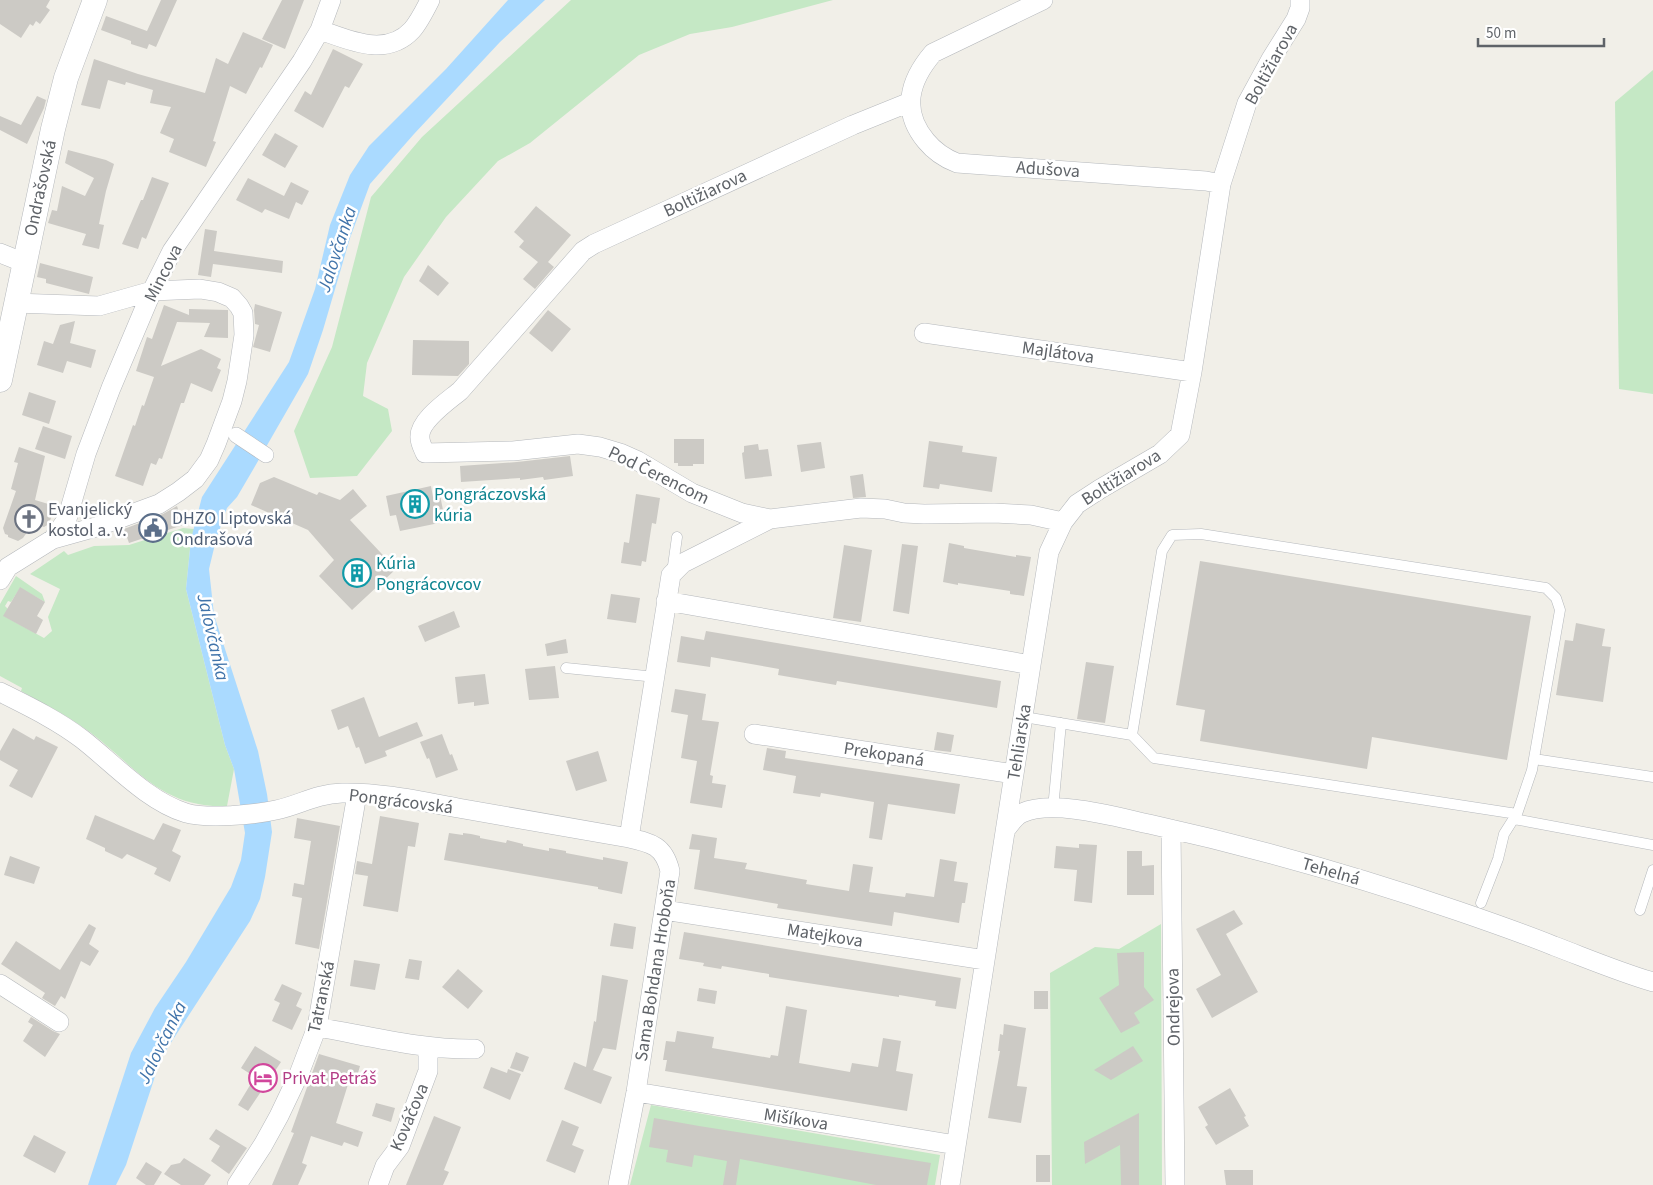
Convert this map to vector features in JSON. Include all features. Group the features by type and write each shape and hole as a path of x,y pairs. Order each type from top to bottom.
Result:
{"street":[{"name":"Ondrašovská","path":"1,372 66,78 95,0"},
{"name":"Mincova","path":"52,539 67,519 86,454 152,291 172,251 302,61 320,30 331,0"},
{"path":"320,30 357,42 380,46 396,41 412,31 430,0"},
{"path":"910,102 917,76 932,53 1043,0"},
{"name":"Boltižiarova","path":"1031,665 1050,552 1063,522 1076,504 1160,454 1180,435 1192,372 1221,184 1247,103 1296,19 1300,8 1300,0"},
{"name":"Adušova","path":"910,102 914,124 924,138 944,158 957,163 1206,180 1221,184"},
{"name":"Boltižiarova","path":"425,453 419,437 420,431 427,420 460,391 583,251 594,244 835,133 910,102"},
{"path":"0,253 24,263"},
{"path":"3,570 52,539 159,504 195,479 208,460 223,428 239,373 244,335 243,313 239,306 232,298 218,292 200,290 152,291 99,306 16,303"},
{"name":"Majlátova","path":"924,333 1192,372"},
{"path":"236,435 266,455"},
{"name":"Pod Čerencom","path":"425,453 514,451 578,444 600,447 638,461 692,493 742,513 770,519 861,508 924,514 994,513 1031,515 1063,522"},
{"name":"Pod Čerencom","path":"671,575 683,562 770,519"},
{"path":"629,838 671,575"},
{"path":"666,601 1031,665"},
{"name":"Tehliarska","path":"950,1185 1031,665"},
{"name":"Pongrácovská","path":"0,692 39,712 80,738 149,793 169,806 188,813 200,815 232,814 276,810 321,795 356,794 410,800 629,838"},
{"name":"Prekopaná","path":"754,734 1014,774"},
{"name":"Tatranská","path":"237,1185 280,1116 317,1027 356,794"},
{"name":"Tehelná","path":"1006,829 1016,817 1023,813 1053,809 1078,810 1171,829 1252,849 1391,889 1531,937 1653,982"},
{"name":"Ondrejova","path":"1171,829 1175,1185"},
{"name":"Sama Bohdana Hroboňa","path":"618,1185 636,1092 670,871 663,853 656,846 645,841 629,838"},
{"name":"Matejkova","path":"664,910 985,960"},
{"path":"0,984 59,1022"},
{"path":"317,1027 428,1047 452,1050 475,1049"},
{"name":"Kováčova","path":"378,1185 385,1166 400,1146 428,1071 428,1047"},
{"name":"Mišíkova","path":"636,1092 956,1145"}],"lane":[{"path":"1132,735 1162,551 1172,536 1201,534 1546,588 1556,598 1560,610 1532,770 1515,816 1504,834 1498,859 1481,903"},
{"path":"671,575 677,537"},
{"path":"566,668 656,676"},
{"path":"1024,717 1132,735 1154,758 1515,816 1653,845"},
{"path":"1053,809 1061,723"},
{"path":"1534,759 1653,777"},
{"path":"1640,910 1653,870"}],"green space":[{"path":"571,0 833,0 732,27 690,34 639,55 530,143 498,161 446,217 404,277 367,363 363,396 388,409 392,431 357,476 310,478 294,431 332,347 371,197 422,137"},
{"path":"1653,70 1653,394 1619,389 1615,102"},
{"path":"183,528 194,529 191,539 186,589 225,745 234,769 227,806 203,805 183,800 165,792 133,769 84,728 21,691 22,688 0,676 0,604 16,576 42,594 45,602 20,588 11,602 8,601 5,606 8,609 4,616 44,638 52,631 48,617 60,589 30,574 64,551 68,555 94,546 129,545"},
{"path":"1161,924 1162,1185 1052,1185 1050,973 1095,947 1119,949"},
{"path":"651,1105 940,1155 935,1185 630,1185"}],"water":[{"name":"Jalovčanka","path":"508,0 545,0 500,42 370,184 350,238 308,374 237,497 227,508 209,569 214,615 258,751 267,794 272,832 265,877 260,899 250,921 161,1058 126,1165 116,1185 88,1185 131,1053 155,1008 186,962 231,887 241,860 245,833 234,769 225,745 186,589 191,539 202,497 289,362 315,289 330,225 350,175 369,146 446,69"}],"building":[{"path":"0,0 50,0 46,7 50,10 40,24 36,21 33,26 30,24 21,38 0,24"},
{"path":"161,0 177,0 156,47 149,44 147,49 101,30 106,16 147,31"},
{"path":"282,0 304,0 285,49 262,39"},
{"path":"243,32 273,45 246,94 230,86 213,141 216,142 206,167 169,152 174,139 160,133 171,107 150,103 153,90 126,82 125,85 108,80 100,109 81,105 94,59 205,93 216,58 228,64"},
{"path":"333,49 363,64 349,88 345,86 323,128 294,111 305,91 311,95"},
{"path":"37,96 46,100 27,144 0,130 0,116 21,125"},
{"path":"275,133 298,146 285,168 262,155"},
{"path":"68,150 114,164 99,224 104,225 99,249 82,245 86,234 48,223 52,210 57,211 62,186 85,196 94,178 65,163"},
{"path":"152,177 169,183 146,239 142,237 138,249 122,244 141,200 143,200"},
{"path":"248,178 284,196 291,182 309,191 302,205 296,202 289,219 265,209 262,213 236,200"},
{"path":"536,206 571,235 548,262 554,267 535,289 523,279 538,262 519,247 524,241 514,232"},
{"path":"205,229 217,231 214,251 283,261 282,273 213,264 211,277 198,275"},
{"path":"40,263 93,277 89,294 46,283 46,279 37,277"},
{"path":"428,265 449,283 438,296 419,281"},
{"path":"255,304 282,312 270,352 253,347 259,325 255,324"},
{"path":"164,305 189,315 189,309 228,310 228,338 204,337 210,323 177,322 161,366 201,349 221,359 217,368 221,370 212,392 191,383 184,403 181,403 162,459 159,458 156,465 151,463 143,486 115,476 133,425 135,426 142,405 144,406 154,377 136,371 147,337 152,339"},
{"path":"548,310 571,329 552,352 529,333"},
{"path":"75,321 70,343 96,350 91,368 67,361 63,373 37,365 44,341 53,344 60,325"},
{"path":"413,340 469,341 469,364 458,376 412,375"},
{"path":"29,392 56,401 49,424 22,415"},
{"path":"43,426 72,436 65,459 35,449"},
{"path":"674,439 704,439 704,464 678,466 678,463 674,463"},
{"path":"929,441 963,446 962,452 997,457 992,492 940,484 939,489 923,487"},
{"path":"821,442 825,468 801,472 797,445"},
{"path":"758,444 759,450 768,449 772,476 745,479 742,453 744,452 744,446"},
{"path":"19,447 45,456 35,500 55,506 49,524 44,527 37,525 36,530 30,528 23,538 18,541 8,537 3,528 16,491 11,489 18,463 14,462"},
{"path":"570,456 573,476 544,480 543,477 520,480 520,478 461,482 460,466"},
{"path":"863,474 866,497 853,498 850,476"},
{"path":"274,477 317,495 319,492 340,500 353,489 367,506 350,520 396,569 352,610 319,576 334,560 308,530 251,505 260,483"},
{"name":"Pongráczovská kúria","path":"431,486 433,497 440,495 443,510 437,511 439,523 400,531 396,515 390,516 386,496"},
{"path":"636,494 660,498 656,524 652,523 646,562 642,561 641,566 621,563 624,542 629,543"},
{"path":"177,506 183,525 129,543 124,529 163,514"},
{"path":"949,543 964,546 964,548 1016,557 1016,555 1031,557 1024,596 1010,594 1010,591 943,582"},
{"path":"902,544 918,546 909,614 893,611"},
{"path":"844,545 872,550 861,622 833,618"},
{"path":"1200,561 1531,616 1507,760 1372,737 1367,769 1200,741 1205,710 1176,705"},
{"path":"20,587 45,602 37,616 43,620 36,634 3,616"},
{"path":"611,594 640,598 636,623 607,619"},
{"path":"454,611 460,627 425,642 418,626"},
{"path":"1576,623 1605,629 1602,646 1611,647 1603,702 1556,695 1565,640 1573,641"},
{"path":"706,631 1001,681 997,708 837,681 836,685 778,675 779,669 711,657 710,667 677,662 681,636 704,640"},
{"path":"566,639 568,653 547,656 545,644"},
{"path":"1086,662 1114,666 1105,723 1077,719"},
{"path":"555,666 559,698 529,700 525,669"},
{"path":"485,674 489,704 474,706 474,702 458,704 455,677"},
{"path":"675,689 706,694 702,720 719,722 710,775 713,776 712,783 726,785 722,808 690,803 697,761 681,758 688,715 671,712"},
{"path":"364,697 379,737 417,722 423,736 385,751 387,756 365,764 359,747 356,748 348,726 338,730 331,710"},
{"path":"13,728 34,740 36,736 58,747 32,798 9,786 18,770 0,760 0,751"},
{"path":"937,732 954,735 951,752 934,750"},
{"path":"442,734 458,770 436,778 429,758 427,759 420,742"},
{"path":"767,748 786,751 785,758 960,784 955,814 888,804 882,840 869,838 874,802 821,793 820,797 793,793 796,776 763,770"},
{"path":"598,751 607,781 576,791 566,761"},
{"path":"95,815 154,840 163,823 181,830 172,851 181,856 170,882 154,874 157,868 127,854 122,859 86,839"},
{"path":"380,816 419,823 415,847 408,846 398,912 363,906 368,876 355,874 357,861 372,864"},
{"path":"297,818 340,826 319,949 295,944 302,898 292,896 294,883 304,885 311,841 294,838"},
{"path":"449,833 471,834 480,836 480,838 506,843 507,840 523,844 523,846 549,851 549,848 603,860 603,857 628,862 622,894 598,889 598,887 444,860"},
{"path":"692,834 717,838 714,858 747,863 745,869 807,880 806,884 849,891 853,864 873,867 869,892 905,897 906,893 934,897 940,859 957,862 954,881 968,883 965,903 962,903 959,923 894,912 892,926 777,908 778,904 694,889 700,850 689,849"},
{"path":"1079,844 1097,845 1092,903 1074,901 1077,870 1054,868 1056,846 1079,848"},
{"path":"1127,851 1142,851 1142,866 1154,865 1154,895 1127,895"},
{"path":"10,856 40,867 34,884 4,875"},
{"path":"1234,910 1243,924 1226,934 1258,992 1212,1018 1196,989 1221,975 1196,929"},
{"path":"614,923 636,927 633,949 610,946"},
{"path":"89,924 96,928 89,944 99,951 90,966 81,961 65,999 61,996 55,1006 42,998 45,993 1,964 16,941 60,970"},
{"path":"684,932 961,978 956,1009 935,1006 936,1001 769,977 769,974 722,966 721,969 703,966 704,963 679,959"},
{"path":"1144,952 1144,987 1154,1000 1134,1013 1140,1023 1121,1033 1099,998 1119,985 1117,953"},
{"path":"409,959 422,961 419,980 405,978"},
{"path":"354,960 380,964 375,990 350,986"},
{"path":"458,969 483,991 468,1009 442,987"},
{"path":"602,975 628,980 616,1050 603,1048 593,1070 612,1077 601,1104 564,1089 574,1062 586,1067 594,1021 596,1022"},
{"path":"282,984 302,993 296,1006 302,1009 292,1030 272,1021 280,1003 274,1000"},
{"path":"699,988 717,991 715,1004 697,1001"},
{"path":"1034,991 1048,991 1048,1009 1034,1009"},
{"path":"786,1006 807,1010 799,1063 850,1072 852,1063 878,1067 883,1038 901,1041 896,1071 913,1074 907,1111 665,1071 667,1060 663,1060 666,1041 675,1042 677,1031 714,1037 712,1048 770,1058 771,1055 778,1056"},
{"path":"31,1017 60,1034 45,1057 23,1041 33,1025 28,1022"},
{"path":"1004,1024 1026,1028 1017,1086 1027,1087 1021,1123 988,1118 1000,1051 998,1051 1000,1034 1003,1035"},
{"path":"255,1046 281,1062 248,1111 238,1105 255,1077 241,1068"},
{"path":"1133,1046 1143,1061 1111,1080 1094,1070"},
{"path":"516,1052 529,1057 523,1072 510,1068"},
{"path":"319,1054 360,1066 356,1080 350,1078 336,1123 363,1132 358,1147 344,1142 342,1146 311,1136 302,1163 307,1165 298,1185 272,1185 294,1133 291,1132"},
{"path":"491,1067 507,1073 508,1069 521,1074 510,1100 483,1088"},
{"path":"1230,1088 1246,1116 1244,1117 1249,1126 1216,1145 1205,1127 1208,1125 1198,1107"},
{"path":"376,1103 395,1108 391,1122 372,1116"},
{"path":"1139,1113 1139,1185 1121,1185 1120,1145 1085,1164 1084,1142"},
{"path":"434,1116 461,1127 444,1170 449,1172 443,1185 406,1185"},
{"path":"654,1118 931,1163 927,1185 876,1185 740,1159 736,1185 723,1185 727,1161 694,1155 692,1167 666,1162 668,1150 649,1147"},
{"path":"562,1120 579,1127 572,1145 584,1150 575,1173 546,1161"},
{"path":"216,1129 247,1148 229,1174 211,1161 220,1146 209,1139"},
{"path":"34,1135 66,1152 55,1173 23,1156"},
{"path":"1036,1155 1050,1155 1050,1182 1036,1182"},
{"path":"184,1158 211,1175 204,1185 181,1185 164,1174 171,1165 180,1163"},
{"path":"146,1162 162,1172 154,1185 146,1185 136,1178"},
{"path":"1224,1170 1253,1170 1253,1185 1226,1185"}],"place":[{"name":"Pongráczovská kúria","path":"415,504"},
{"name":"Evanjelický kostol a. v.","path":"29,519"},
{"name":"DHZO Liptovská Ondrašová","path":"153,528"},
{"name":"Kúria Pongrácovcov","path":"357,573"},
{"name":"Privat Petráš","path":"263,1078"}]}
